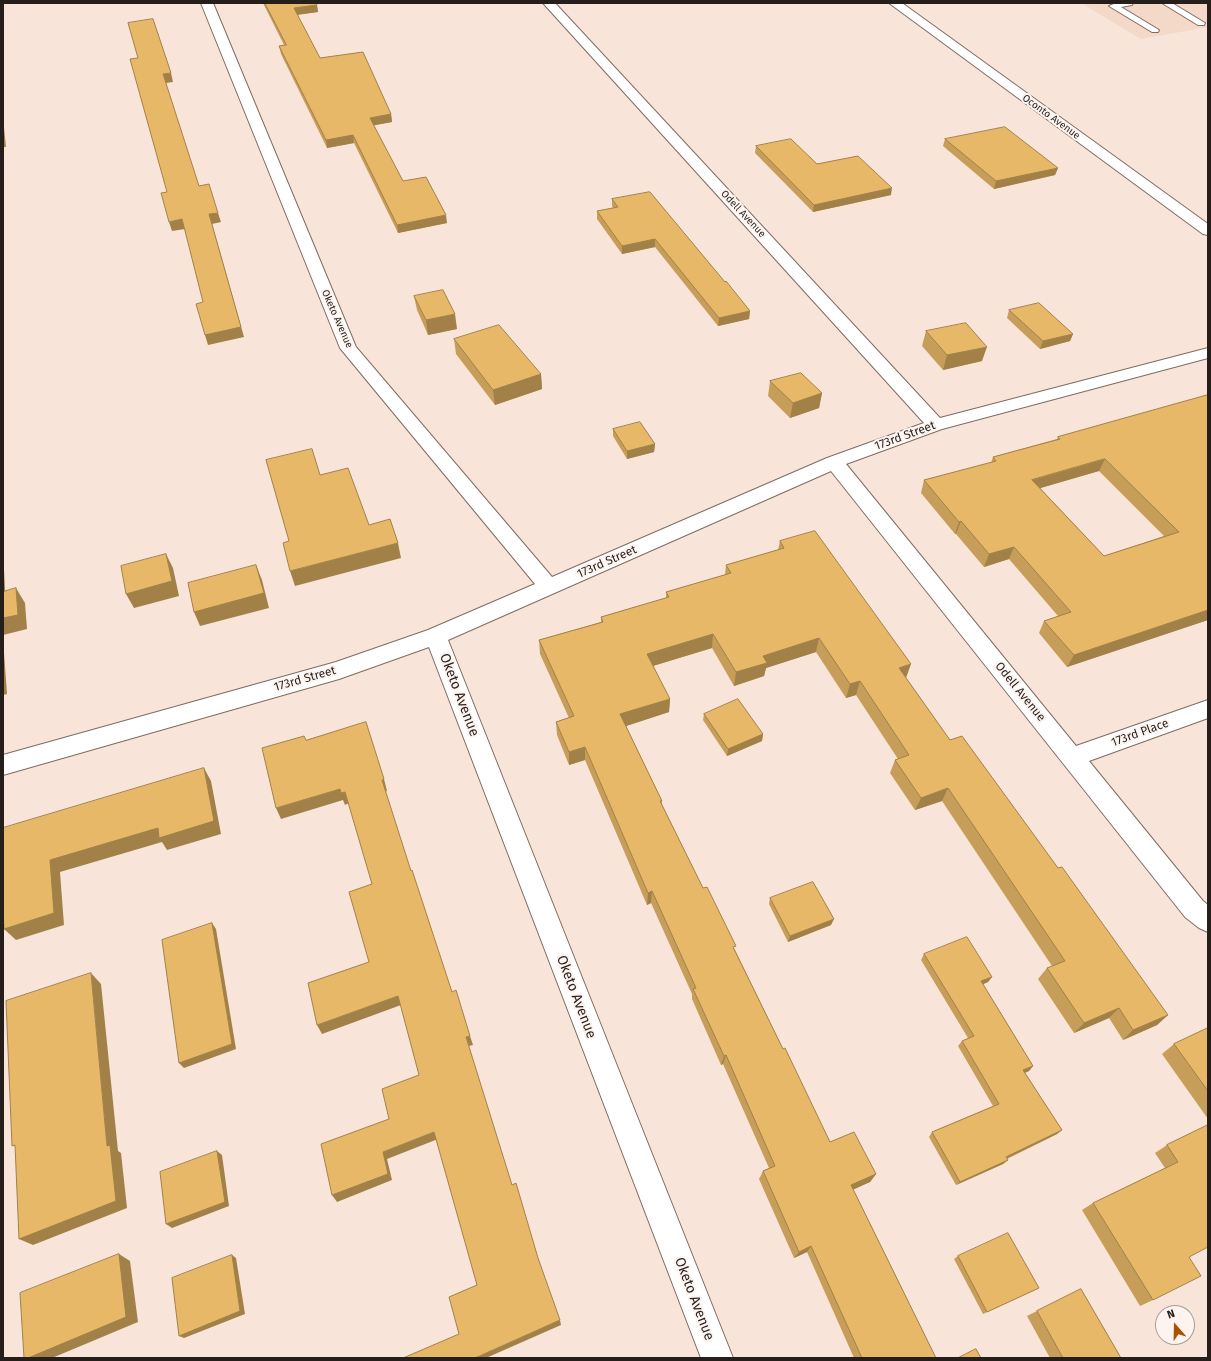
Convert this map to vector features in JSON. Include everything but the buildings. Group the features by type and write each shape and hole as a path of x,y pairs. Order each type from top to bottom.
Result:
{"street":[{"name":"Oketo Avenue","path":"207,3 348,348 548,587"},
{"name":"Odell Avenue","path":"549,3 936,425"},
{"name":"Oconto Avenue","path":"895,3 1208,231"},
{"name":"173rd Street","path":"3,765 339,670 436,636 834,462 936,425 1208,353"},
{"name":"Odell Avenue","path":"834,462 1194,909 1208,920"},
{"name":"Oketo Avenue","path":"436,636 717,1358"},
{"name":"173rd Place","path":"1072,757 1208,709"}],"lane":[{"path":"1111,5 1129,3"},
{"path":"1166,3 1201,23"},
{"path":"1111,5 1155,30"}],"shaded area":[{"path":"1081,3 1208,3 1208,27 1141,39"}]}
